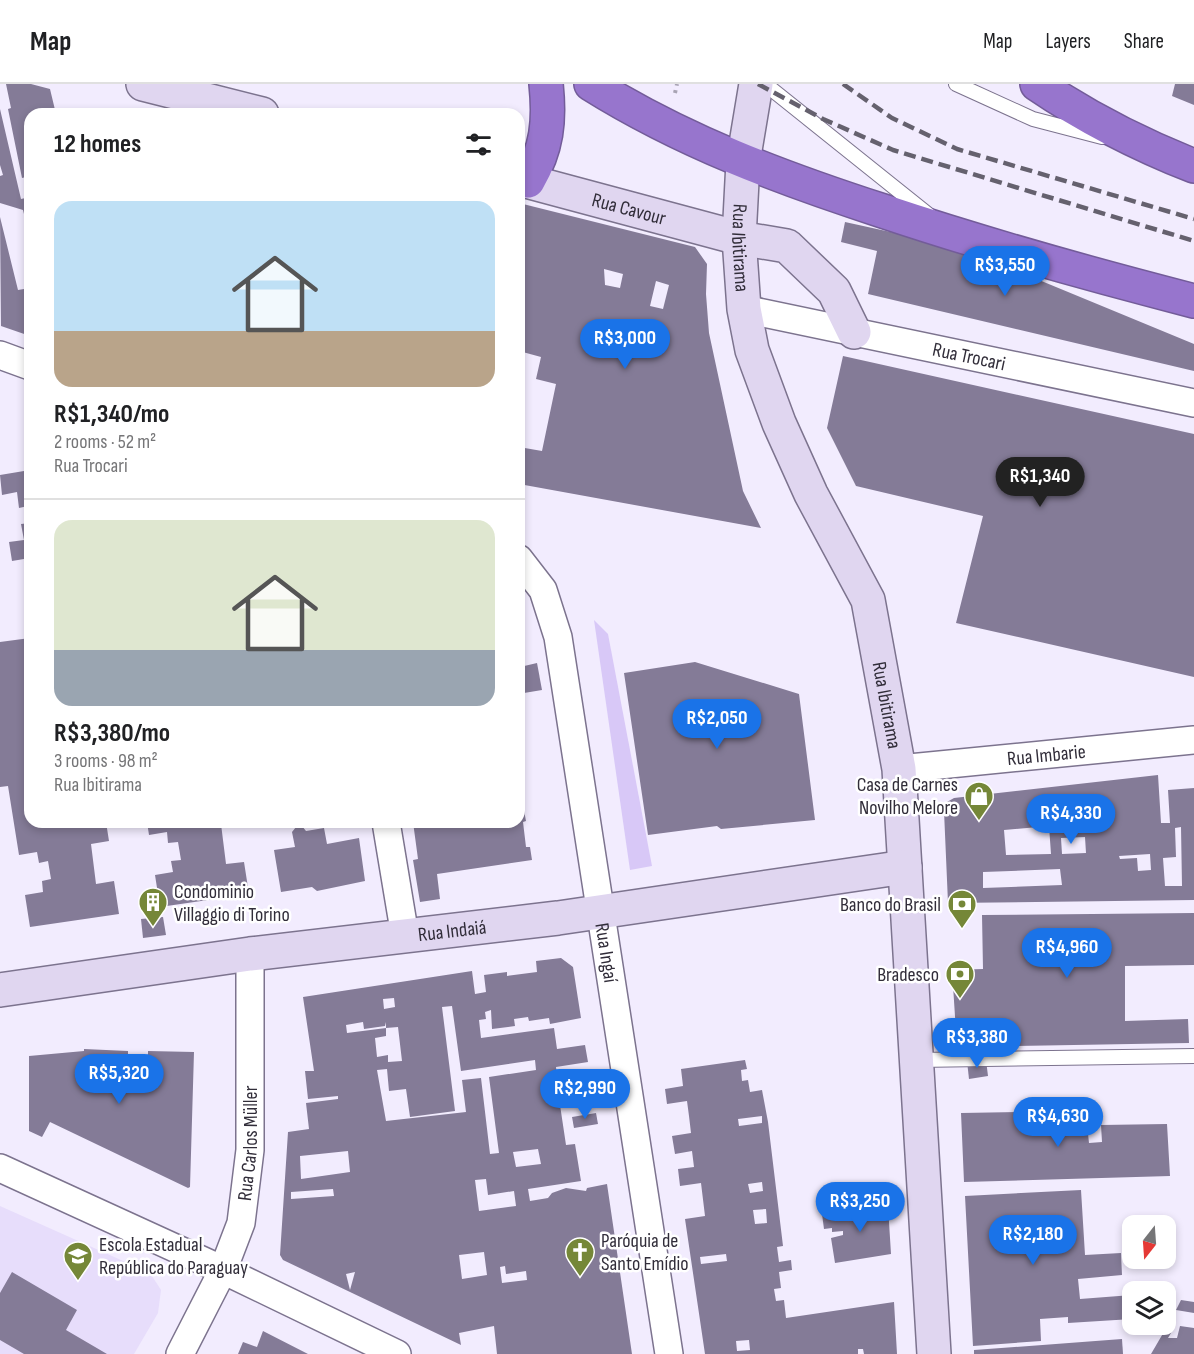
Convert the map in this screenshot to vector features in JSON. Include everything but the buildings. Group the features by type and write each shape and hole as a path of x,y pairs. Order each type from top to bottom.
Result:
{"highway":[{"path":"525,179 540,161 547,139 546,84"},
{"path":"591,84 666,127 743,162 955,236 1194,301"},
{"path":"1037,84 1070,106 1142,146 1194,166"}],"main road":[{"path":"143,84 238,108"},
{"name":"Rua Ibitirama","path":"756,84 743,162 739,238 744,309 752,350 779,423 811,494 868,600 899,769 934,1354"},
{"name":"Rua Cavour","path":"525,180 739,238 787,246 834,291 854,332"},
{"name":"Rua Indaiá","path":"0,990 250,954 600,912 905,867"}],"street":[{"name":"Rua Trocari","path":"744,309 1194,403"},
{"path":"0,355 24,364"},
{"name":"Rua Ingaí","path":"525,565 543,590 558,637 669,1354"},
{"name":"Rua Imbarie","path":"899,769 1194,740"},
{"path":"387,828 405,936"},
{"name":"Rua Carlos Müller","path":"180,1354 223,1270 241,1223 250,1150 250,954"},
{"path":"0,1168 223,1270 397,1354"}],"lane":[{"path":"765,84 955,236"},
{"path":"956,84 1033,119 1142,146"},
{"path":"917,1060 1194,1056"}],"shaded area":[{"path":"594,620 608,634 652,866 630,870"},
{"name":"Escola Estadual República do Paraguay","path":"0,1206 150,1273 161,1290 158,1313 134,1354 0,1354"}],"railway":[{"path":"758,84 823,119 893,150 1194,241"},
{"path":"843,84 892,118 957,149 1194,219"}],"place":[{"name":"Casa de Carnes Novilho Melore","path":"979,822"},
{"name":"Condominio Villaggio di Torino","path":"153,928"},
{"name":"Banco do Brasil","path":"962,930"},
{"name":"Bradesco","path":"960,1000"},
{"name":"Paróquia de Santo Emídio","path":"580,1278"},
{"name":"Escola Estadual República do Paraguay","path":"78,1282"}]}
